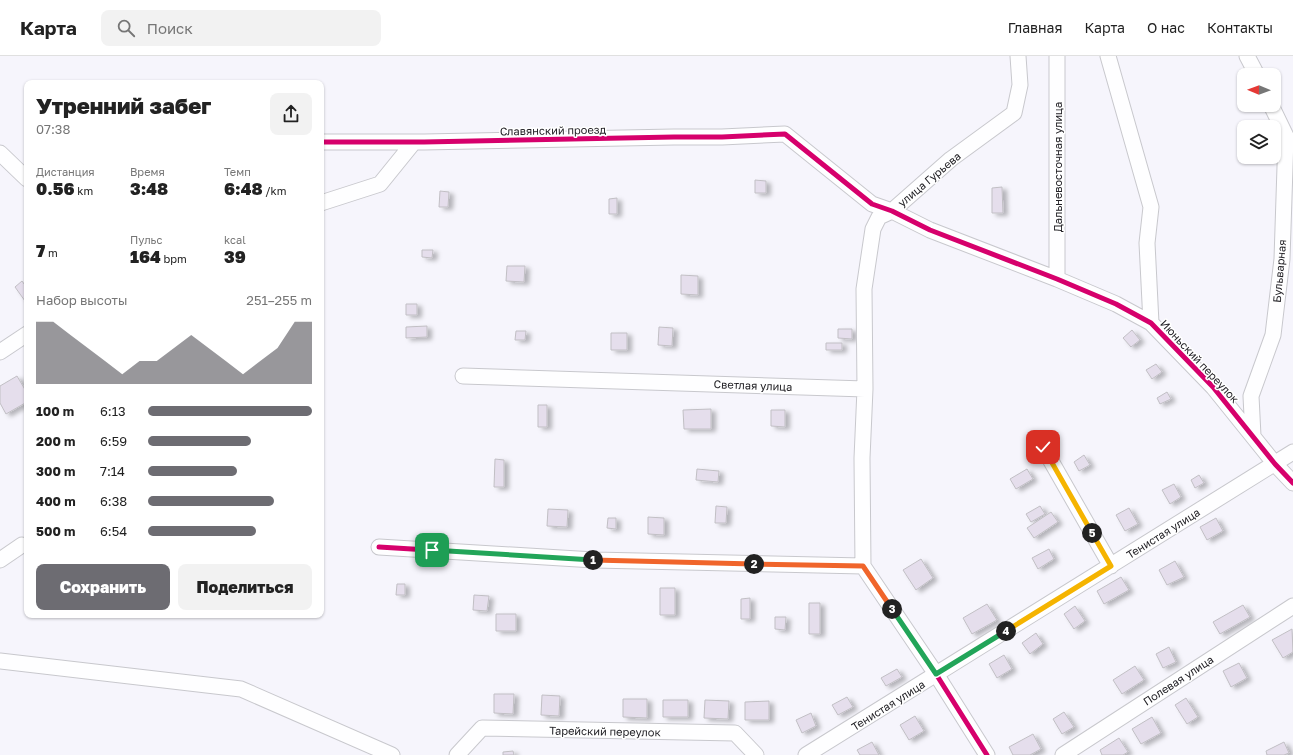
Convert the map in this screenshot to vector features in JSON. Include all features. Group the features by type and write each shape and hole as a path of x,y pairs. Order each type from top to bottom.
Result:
{"street":[{"name":"улица Гурьева","path":"865,389 864,289 872,229 879,217 892,211 951,159 1014,114 1020,85 1018,56"},
{"name":"Дальневосточная улица","path":"1057,56 1057,279"},
{"path":"1108,56 1151,206 1147,243 1151,323"},
{"path":"1247,56 1253,68"},
{"name":"Бульварная","path":"1253,436 1251,396 1273,335 1282,259 1286,136 1274,112"},
{"name":"Июньский переулок","path":"785,134 872,204 892,211 930,230 1057,279 1116,304 1151,323 1213,387 1275,464 1293,483"},
{"name":"Славянский проезд","path":"324,142 414,142 674,136 722,137 785,134"},
{"path":"324,202 380,184 414,142"},
{"path":"0,153 21,167"},
{"path":"0,171 21,167"},
{"path":"0,352 24,336"},
{"name":"Светлая улица","path":"463,376 865,389"},
{"path":"865,389 862,458 863,566 936,674 988,755"},
{"path":"1043,447 1111,566"},
{"name":"Тенистая улица","path":"806,755 1293,452"},
{"path":"0,560 22,545"},
{"path":"379,547 594,560 863,566"},
{"name":"Полевая улица","path":"1063,755 1293,606"},
{"path":"0,660 241,689 392,755"},
{"name":"Тарейский переулок","path":"457,755 482,728 735,733 756,755"}],"building":[{"path":"755,180 766,181 766,193 755,193"},
{"path":"1002,187 1003,213 992,213 992,188"},
{"path":"440,191 449,192 448,207 439,207"},
{"path":"617,198 617,214 609,214 609,199"},
{"path":"422,250 433,250 432,258 422,257"},
{"path":"507,266 525,266 524,282 506,281"},
{"path":"681,275 698,276 698,295 681,294"},
{"path":"22,281 24,284 24,300 15,287"},
{"path":"406,304 417,304 417,315 406,315"},
{"path":"427,326 427,337 406,338 406,327"},
{"path":"659,327 673,328 672,346 658,345"},
{"path":"838,329 852,329 852,339 838,338"},
{"path":"1132,330 1140,340 1131,347 1123,338"},
{"path":"516,331 526,331 525,340 515,340"},
{"path":"611,333 627,333 627,350 611,350"},
{"path":"826,343 842,343 842,350 826,350"},
{"path":"1156,364 1162,372 1152,379 1146,370"},
{"path":"17,376 24,388 24,404 6,414 0,403 0,386"},
{"path":"1167,392 1171,399 1160,404 1157,398"},
{"path":"538,405 547,405 547,427 538,427"},
{"path":"711,409 711,429 684,429 683,410"},
{"path":"771,410 785,410 785,427 771,426"},
{"path":"1084,455 1090,465 1079,471 1074,462"},
{"path":"495,459 504,460 504,487 494,487"},
{"path":"697,469 719,471 718,482 696,480"},
{"path":"1027,469 1033,479 1016,489 1010,479"},
{"path":"1199,475 1204,483 1195,488 1191,480"},
{"path":"1174,484 1181,497 1170,504 1162,490"},
{"path":"716,506 727,507 726,523 715,523"},
{"path":"1040,506 1045,514 1031,522 1026,514"},
{"path":"1129,508 1138,524 1125,531 1116,515"},
{"path":"548,509 568,510 567,527 547,526"},
{"path":"1051,512 1058,522 1034,538 1027,528"},
{"path":"648,517 664,518 664,535 648,534"},
{"path":"608,518 616,518 616,529 607,528"},
{"path":"1216,518 1223,531 1207,540 1200,527"},
{"path":"1049,549 1054,559 1038,569 1032,558"},
{"path":"921,559 933,578 916,590 903,570"},
{"path":"1175,561 1184,577 1167,585 1159,570"},
{"path":"1121,577 1129,590 1104,604 1097,591"},
{"path":"397,584 405,584 405,595 396,595"},
{"path":"660,588 675,588 675,615 660,615"},
{"path":"474,595 489,596 487,611 473,610"},
{"path":"750,598 750,619 741,619 741,599"},
{"path":"809,603 820,603 820,634 809,634"},
{"path":"987,604 997,620 972,634 963,618"},
{"path":"1243,605 1250,617 1220,634 1213,622"},
{"path":"1075,606 1085,621 1074,629 1064,614"},
{"path":"496,614 516,614 516,631 496,631"},
{"path":"775,617 786,617 785,630 775,629"},
{"path":"1292,629 1293,652 1283,658 1272,640"},
{"path":"1036,633 1043,644 1030,654 1022,643"},
{"path":"1169,647 1176,662 1163,668 1156,654"},
{"path":"1004,655 1012,669 997,678 989,664"},
{"path":"1239,663 1247,678 1231,687 1223,671"},
{"path":"1135,666 1144,680 1122,694 1113,680"},
{"path":"897,669 902,677 886,686 881,678"},
{"path":"494,694 514,694 513,714 494,713"},
{"path":"542,695 560,696 559,716 541,715"},
{"path":"847,697 853,707 838,715 832,705"},
{"path":"1186,698 1198,717 1187,724 1175,705"},
{"path":"623,699 647,699 647,718 623,717"},
{"path":"663,700 688,700 688,717 663,717"},
{"path":"705,700 729,701 728,719 704,718"},
{"path":"769,701 769,720 745,720 745,702"},
{"path":"1064,712 1074,727 1062,734 1053,719"},
{"path":"811,713 816,726 802,733 796,720"},
{"path":"915,716 924,731 909,740 900,725"},
{"path":"1152,717 1161,733 1141,744 1132,729"},
{"path":"1033,734 1041,749 1030,755 1013,755 1009,747"},
{"path":"1119,738 1128,752 1123,755 1102,755 1100,750"},
{"path":"872,742 879,755 860,755 857,750"},
{"path":"1284,742 1289,753 1284,755 1267,755 1266,751"},
{"path":"513,751 514,755 503,755 503,752"}],"cycle path":[{"path":"324,142 424,142 722,137 785,134 872,204 892,211 930,230 1057,279 1116,304 1151,323 1213,387 1275,464 1293,483"},
{"path":"379,547 594,560 863,566 936,674 987,755"}],"route":[{"path":"432,550 594,560 863,566 936,674 1111,566 1043,447"}]}
